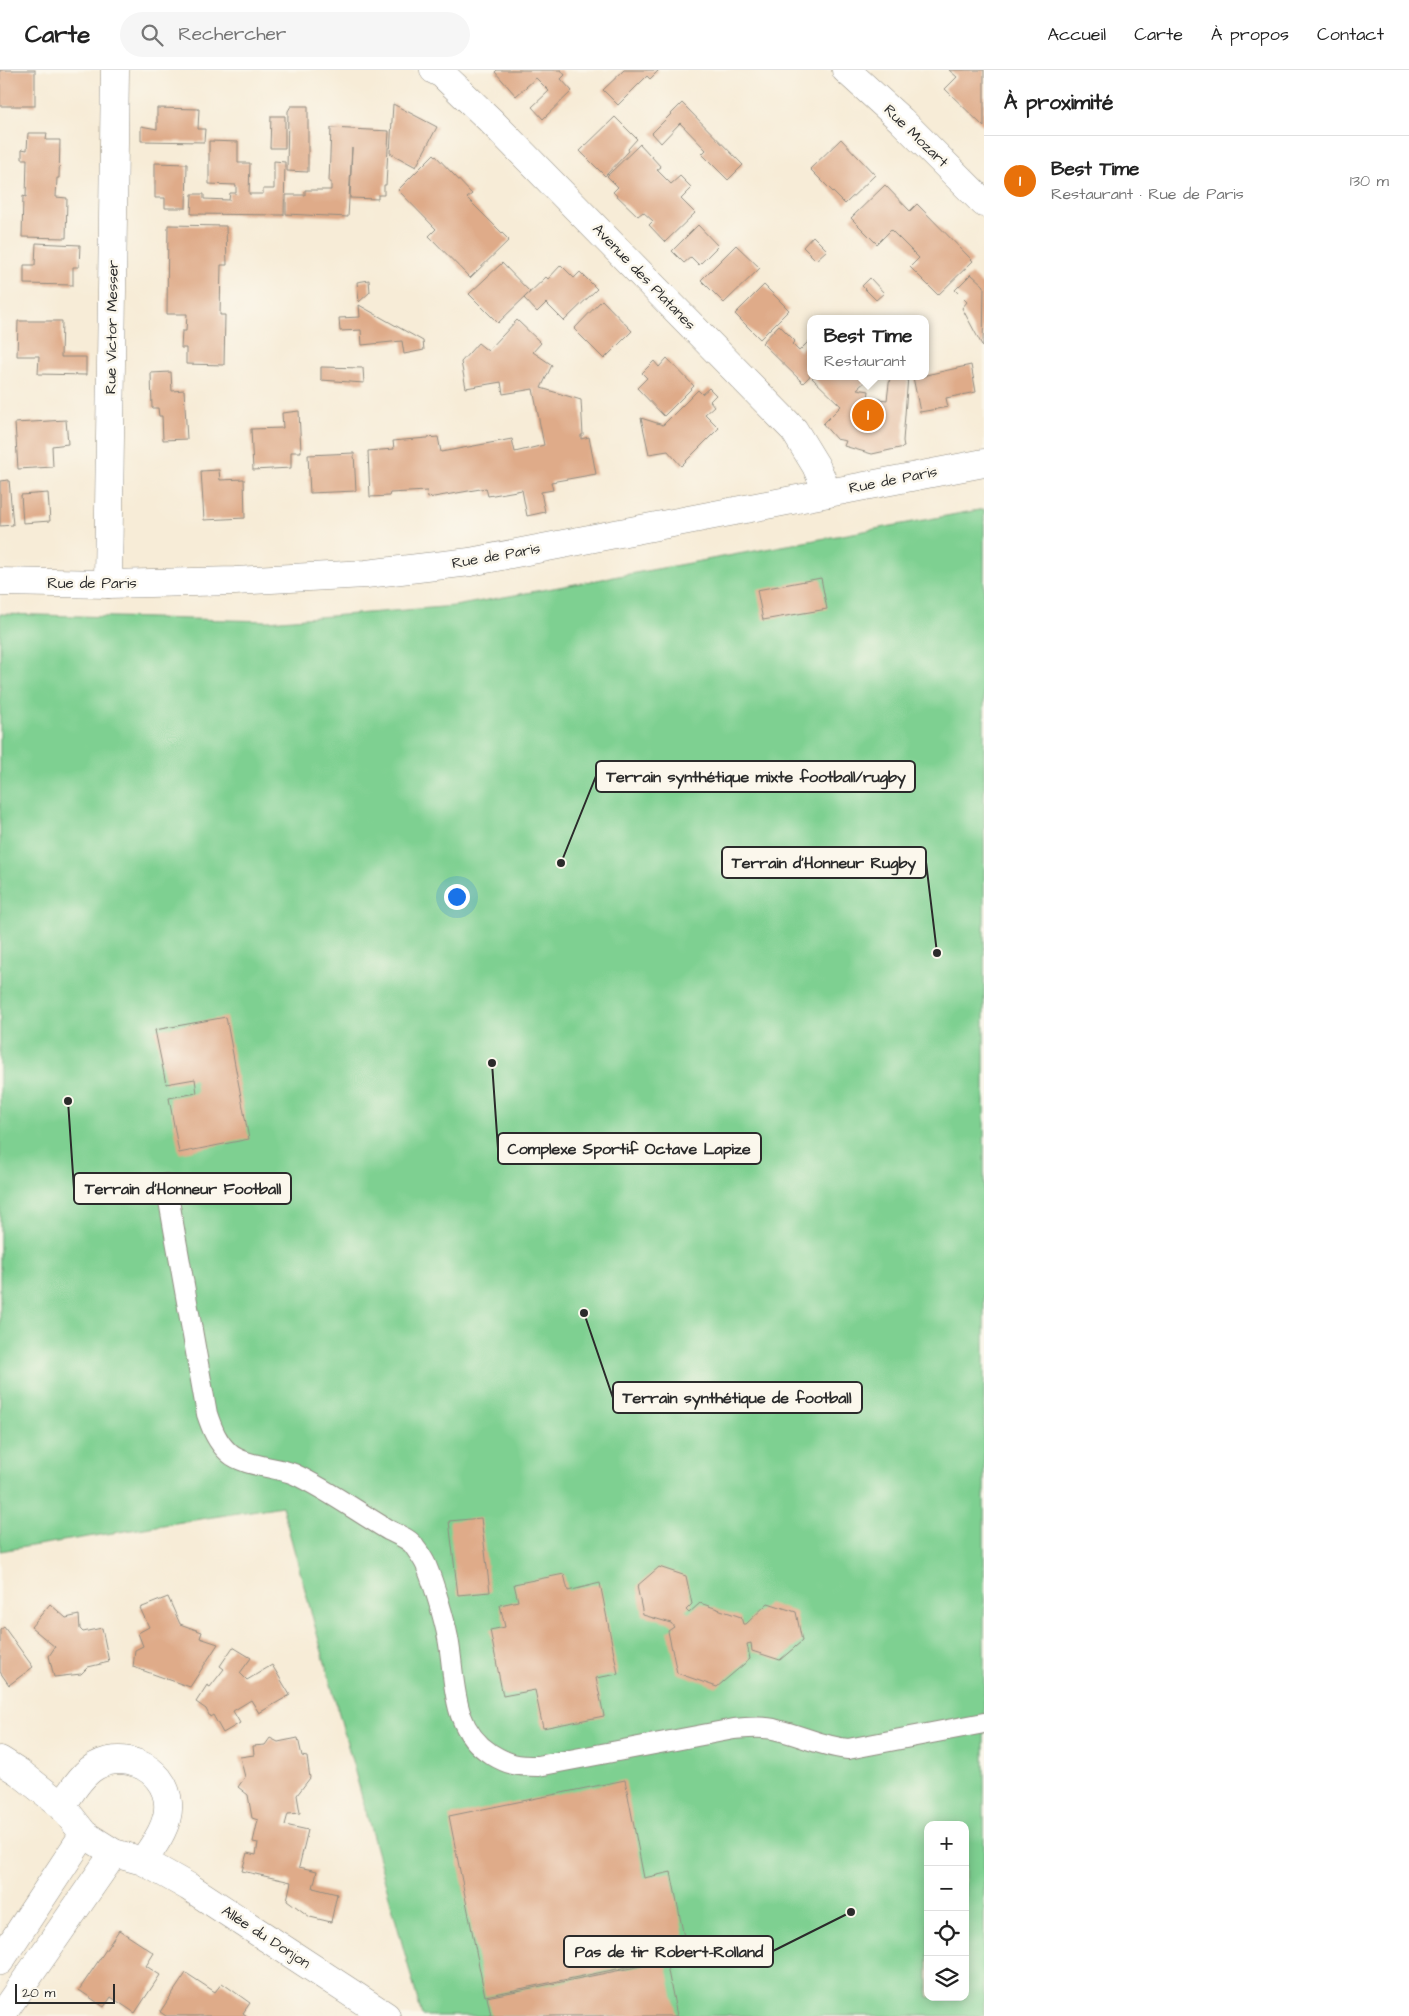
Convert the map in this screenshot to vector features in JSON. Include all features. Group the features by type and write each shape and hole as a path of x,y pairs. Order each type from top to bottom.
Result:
{"street":[{"name":"Rue Victor Messer","path":"108,584 115,70"},
{"name":"Rue Mozart","path":"846,70 901,120 984,203"},
{"name":"Avenue des Platanes","path":"441,71 794,430 816,466 828,493"},
{"name":"Rue de Paris","path":"0,582 108,584 235,581 366,574 470,562 984,462"},
{"path":"62,1806 91,1769 105,1762 123,1759 139,1762 154,1773 164,1786 168,1803 165,1824 143,1862"},
{"name":"Allée du Donjon","path":"0,1760 19,1772 62,1806 84,1834 114,1853 143,1862 189,1886 386,2016"},
{"path":"0,1961 84,1834"},
{"path":"0,2014 5,2010 114,1853"}],"lane":[{"path":"166,1184 206,1414 215,1437 230,1455 262,1467 292,1473 348,1504 387,1530 412,1542 426,1564 448,1636 458,1707 463,1724 472,1738 484,1749 500,1759 518,1766 538,1766 734,1729 775,1729 834,1748 848,1749 984,1723"}],"green space":[{"path":"984,509 984,2016 422,2016 282,1506 0,1551 0,614 268,621 455,606"}],"building":[{"path":"0,70 35,70 35,106 0,106"},
{"path":"497,70 561,70 565,75 561,79 572,91 543,119 532,107 549,91 536,78 516,96 495,72"},
{"path":"624,70 659,70 650,79 647,76 618,105 603,90"},
{"path":"949,70 984,70 984,127 945,89 957,77"},
{"path":"682,103 743,165 728,180 702,154 706,150 680,123 661,143 652,133"},
{"path":"393,104 437,127 416,167 390,153"},
{"path":"291,106 308,106 308,172 287,171 288,111"},
{"path":"157,108 199,109 198,129 205,129 204,142 141,141 141,126 157,129"},
{"path":"271,116 285,116 285,148 270,148"},
{"path":"615,117 637,139 628,149 629,151 605,176 580,151"},
{"path":"331,128 389,131 384,195 378,195 378,199 350,198 352,148 348,217 286,214 286,195 305,195 305,190 331,190 331,182 329,182"},
{"path":"28,133 47,133 46,140 60,140 59,178 57,178 56,197 67,198 66,238 22,237 23,196 26,197 27,159 22,159 22,149 27,150"},
{"path":"841,139 875,175 845,204 810,169"},
{"path":"209,141 238,142 238,163 250,163 249,194 263,194 263,189 274,189 274,161 285,162 284,215 191,214 192,194 204,194 204,199 229,200 230,193 236,193 236,185 209,184"},
{"path":"640,144 661,167 657,170 671,184 680,176 692,188 681,199 695,213 665,242 649,225 653,221 643,212 638,216 613,192 618,187 607,176"},
{"path":"434,154 472,194 467,198 509,240 470,278 429,236 436,229 398,190"},
{"path":"155,163 187,164 186,208 165,208 165,198 155,198"},
{"path":"885,185 910,211 917,204 973,261 938,295 910,267 919,258 891,230 877,244 851,218"},
{"path":"168,225 226,226 227,265 221,265 220,315 225,315 224,365 186,364 186,348 181,348 182,331 186,331 187,314 167,314"},
{"path":"698,225 718,246 699,265 691,257 684,263 672,251"},
{"path":"813,236 827,250 816,260 803,247"},
{"path":"36,243 80,245 79,267 73,267 73,285 24,284 24,265 35,265"},
{"path":"736,245 760,268 724,303 701,280"},
{"path":"502,263 530,292 498,323 469,294"},
{"path":"561,265 574,278 580,272 597,289 564,321 546,303 537,312 524,298 546,277 548,279"},
{"path":"971,274 984,286 983,347 962,308 967,302 955,290"},
{"path":"870,278 884,293 876,300 862,286"},
{"path":"369,280 370,292 359,302 357,282"},
{"path":"764,285 789,310 760,339 735,314"},
{"path":"602,300 632,331 604,359 574,329"},
{"path":"359,305 423,341 424,350 404,354 402,341 362,345 361,330 340,331 339,318 360,317"},
{"path":"517,320 541,343 533,352 552,365 541,388 581,400 583,435 581,435 581,439 589,437 596,474 551,482 553,490 541,492 545,512 527,516 522,490 488,496 486,488 428,498 427,491 390,493 389,496 370,497 368,451 394,449 393,441 438,437 441,452 512,439 515,452 544,445 533,389 503,394 501,382 466,388 461,362 478,343 488,351"},
{"path":"18,321 62,321 61,357 86,357 86,375 38,374 39,356 17,356"},
{"path":"779,325 795,341 792,344 799,351 807,343 807,379 803,383 762,343"},
{"path":"667,358 694,386 664,416 637,388 647,378 642,373 654,361 659,367"},
{"path":"971,365 976,392 946,398 948,407 920,412 914,380 929,380 929,374"},
{"path":"321,367 363,368 364,383 321,380"},
{"path":"171,372 172,391 184,390 187,439 163,440 162,416 159,416 158,408 152,408 151,373"},
{"path":"814,380 867,380 857,389 869,391 868,398 887,400 890,380 908,380 904,447 872,454 844,446 846,441 836,439 823,424 841,406"},
{"path":"709,388 716,395 710,401 714,406 705,414 719,428 681,466 668,451 649,454 641,418 663,425 698,390 702,394"},
{"path":"299,411 301,452 291,452 291,468 253,470 251,429 283,428 282,413"},
{"path":"66,420 68,444 52,446 53,467 18,469 15,423"},
{"path":"354,453 356,491 310,493 308,455"},
{"path":"219,470 220,480 244,479 245,518 204,520 201,471"},
{"path":"9,480 13,525 0,526 0,481"},
{"path":"48,493 50,521 23,523 21,495"},
{"path":"821,578 827,609 763,620 757,590"},
{"path":"226,1017 249,1139 179,1153 169,1098 197,1093 195,1079 166,1084 155,1030"},
{"path":"481,1518 490,1592 458,1595 449,1521"},
{"path":"659,1567 686,1576 692,1604 686,1610 689,1613 700,1603 741,1617 743,1624 746,1624 768,1603 796,1612 802,1641 780,1660 752,1651 751,1643 747,1644 750,1659 717,1687 677,1673 668,1631 674,1627 671,1623 643,1615 637,1586"},
{"path":"564,1574 568,1591 600,1583 618,1674 596,1678 604,1716 543,1728 535,1690 503,1696 490,1630 505,1627 500,1605 518,1601 514,1584"},
{"path":"168,1597 180,1624 202,1632 200,1638 218,1644 190,1687 133,1667 135,1650 143,1646 138,1633 149,1627 140,1608"},
{"path":"50,1604 66,1618 79,1615 80,1629 83,1632 102,1628 109,1662 88,1667 81,1674 54,1677 49,1656 55,1647 31,1627"},
{"path":"4,1627 33,1667 9,1685 0,1672 0,1630"},
{"path":"233,1647 251,1658 240,1673 247,1680 272,1665 290,1695 259,1713 251,1700 233,1711 240,1723 223,1733 213,1715 210,1717 206,1709 196,1702 207,1685 210,1687 224,1669 220,1666"},
{"path":"270,1738 278,1742 298,1738 302,1756 307,1757 310,1778 297,1795 300,1813 288,1814 285,1825 308,1830 299,1867 317,1871 313,1888 337,1894 331,1922 310,1917 287,1900 291,1882 242,1871 247,1853 256,1855 258,1843 253,1842 258,1820 252,1818 248,1795 238,1787 245,1777 240,1757 254,1755 253,1746 265,1745"},
{"path":"625,1780 644,1878 671,1872 686,1947 660,1952 661,1960 485,1996 449,1816"},
{"path":"119,1930 154,1953 146,1966 160,1975 135,2013 111,1997 104,2007 79,1990"},
{"path":"666,1961 677,2016 491,2016 487,1997"},
{"path":"186,1973 215,1992 222,1983 250,2003 243,2013 247,2016 166,2016 160,2012"}],"place":[{"name":"Best Time","path":"868,415"},
{"name":"Terrain synthétique mixte football/rugby","path":"561,863"},
{"name":"Terrain d'Honneur Rugby","path":"937,953"},
{"name":"Complexe Sportif Octave Lapize","path":"492,1063"},
{"name":"Terrain d'Honneur Football","path":"68,1101"},
{"name":"Terrain synthétique de football","path":"584,1313"},
{"name":"Pas de tir Robert-Rolland","path":"851,1912"}]}
